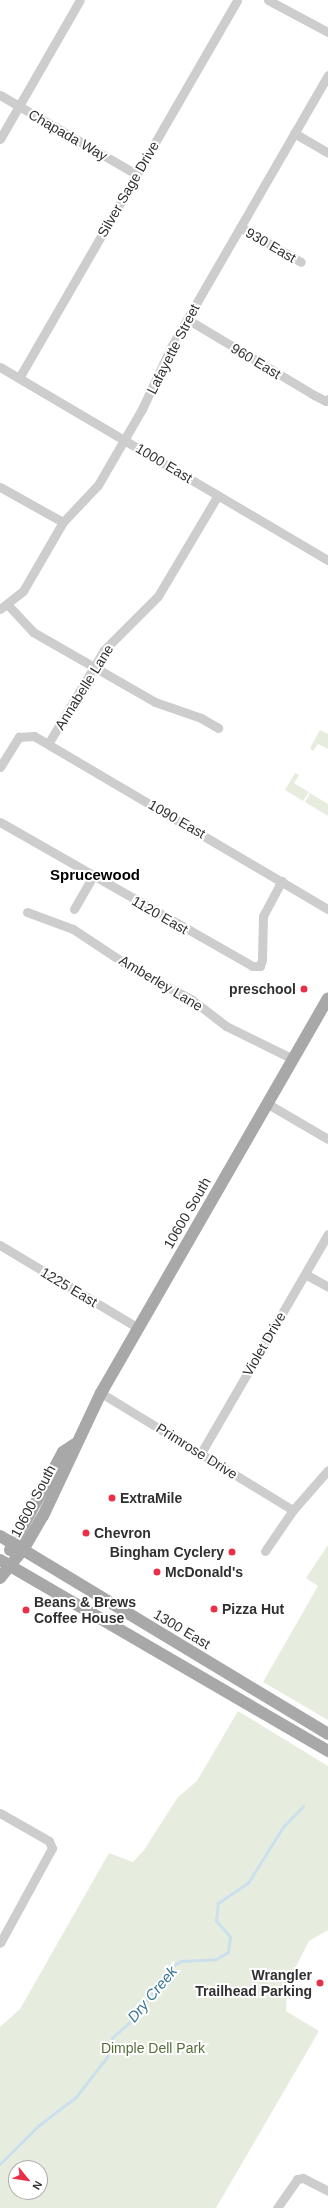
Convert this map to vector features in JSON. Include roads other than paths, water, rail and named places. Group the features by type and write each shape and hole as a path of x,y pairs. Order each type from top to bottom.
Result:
{"main road":[{"name":"10600 South","path":"4,1562 24,1550 73,1457 75,1444 101,1393 328,999"},
{"name":"10600 South","path":"0,1578 11,1543 63,1452 75,1444"},
{"name":"1300 East","path":"0,1536 328,1734"},
{"path":"4,1562 328,1751"}],"street":[{"path":"0,139 80,0"},
{"name":"Silver Sage Drive","path":"18,378 237,0"},
{"path":"268,0 328,32"},
{"name":"Lafayette Street","path":"4,607 23,591 63,522 91,494 124,440 187,319 328,75"},
{"name":"Chapada Way","path":"0,95 136,174"},
{"path":"294,133 328,153"},
{"name":"930 East","path":"240,227 301,262"},
{"name":"960 East","path":"187,319 327,400"},
{"name":"1000 East","path":"0,367 328,560"},
{"path":"0,487 63,522"},
{"name":"Annabelle Lane","path":"48,744 93,667 116,636 158,596 218,495"},
{"path":"4,607 26,627 93,667 155,702 201,718 218,728"},
{"name":"1090 East","path":"0,767 23,734 48,744 328,909"},
{"name":"1120 East","path":"0,822 239,961 260,966 263,916 282,881"},
{"path":"74,909 93,876"},
{"name":"Amberley Lane","path":"27,912 73,929 132,968 191,999 226,1026 293,1059"},
{"path":"268,1104 328,1139"},
{"name":"Violet Drive","path":"201,1453 328,1234"},
{"name":"1225 East","path":"0,1245 138,1328"},
{"path":"305,1274 328,1287"},
{"name":"Primrose Drive","path":"101,1393 293,1510"},
{"path":"266,1551 293,1510 328,1470"},
{"path":"0,1813 49,1841 52,1848 0,1943"},
{"path":"277,2208 297,2179 304,2178 328,2190"}],"waterway":[{"name":"Dry Creek","path":"0,2164 38,2126 76,2097 107,2057 112,2038 134,2018 171,1967 181,1961 216,1959 228,1952 230,1937 216,1921 218,1903 248,1883 283,1827 303,1806"}],"place":[{"name":"preschool","path":"304,989"},
{"name":"ExtraMile","path":"112,1498"},
{"name":"Chevron","path":"86,1533"},
{"name":"Bingham Cyclery","path":"232,1552"},
{"name":"McDonald's","path":"157,1572"},
{"name":"Pizza Hut","path":"214,1609"},
{"name":"Beans & Brews Coffee House","path":"26,1610"},
{"name":"Wrangler Trailhead Parking","path":"320,1983"}],"district":[{"name":"Sprucewood","path":"95,875"}],"park label":[{"name":"Dimple Dell Park","path":"153,2048"}]}
